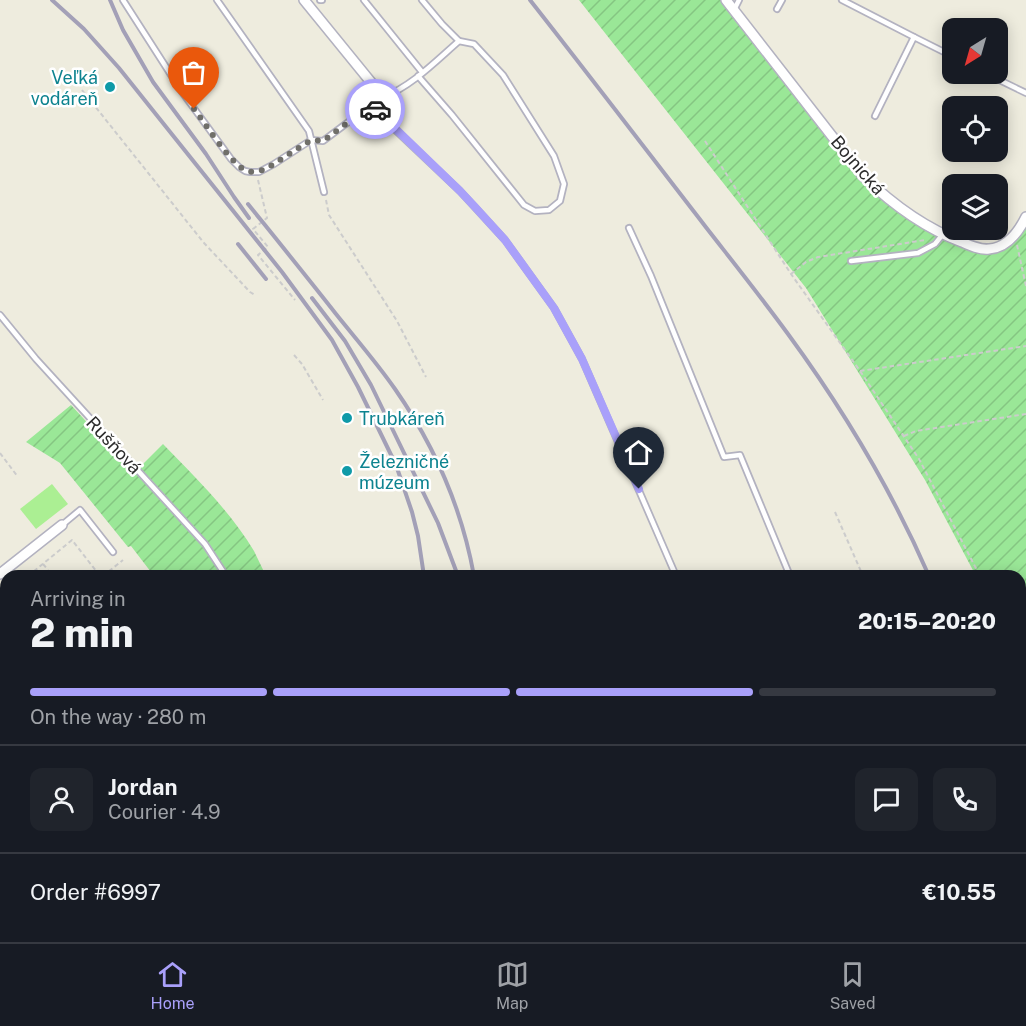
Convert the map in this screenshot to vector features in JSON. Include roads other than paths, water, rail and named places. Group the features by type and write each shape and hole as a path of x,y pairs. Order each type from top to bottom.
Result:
{"street":[{"path":"304,0 383,97 371,105"},
{"name":"Bojnická","path":"726,0 863,176 903,211 942,233"},
{"name":"Bojnická","path":"958,240 975,247 990,249 1002,245 1013,237 1026,217"},
{"path":"5,570 62,525"}],"lane":[{"path":"123,0 182,92 231,159 245,171 255,172 266,169 311,140 323,141 371,105 460,191 505,240 554,308 582,359 673,570"},
{"path":"217,0 309,131 324,192"},
{"path":"364,0 524,205 535,212 549,210 560,201 564,184 554,156 503,75 474,44 459,41 422,0"},
{"path":"734,10 738,0"},
{"path":"777,9 782,0"},
{"path":"842,0 942,51"},
{"path":"875,116 914,37"},
{"path":"383,97 393,93 420,74 459,41"},
{"path":"1008,84 1026,93"},
{"path":"629,228 651,276 724,457 740,455 788,570"},
{"path":"851,261 918,253 934,244 942,235"},
{"name":"Rušňová","path":"0,315 36,359 206,544 222,570"},
{"path":"62,525 81,510 113,552"}],"railway":[{"path":"52,0 84,29 119,68 282,272 332,340 396,465 412,512 423,570"},
{"path":"110,0 123,30 153,82 249,218"},
{"path":"530,0 808,362 847,421 883,482 926,570"},
{"path":"248,204 374,360 409,410 445,478 462,526 473,570"},
{"path":"238,244 266,279"},
{"path":"312,298 345,341 371,385 438,523 456,570"}],"place":[{"name":"Veľká vodáreň","path":"110,87"},
{"name":"Trubkáreň","path":"347,418"},
{"name":"Železničné múzeum","path":"347,471"}]}
